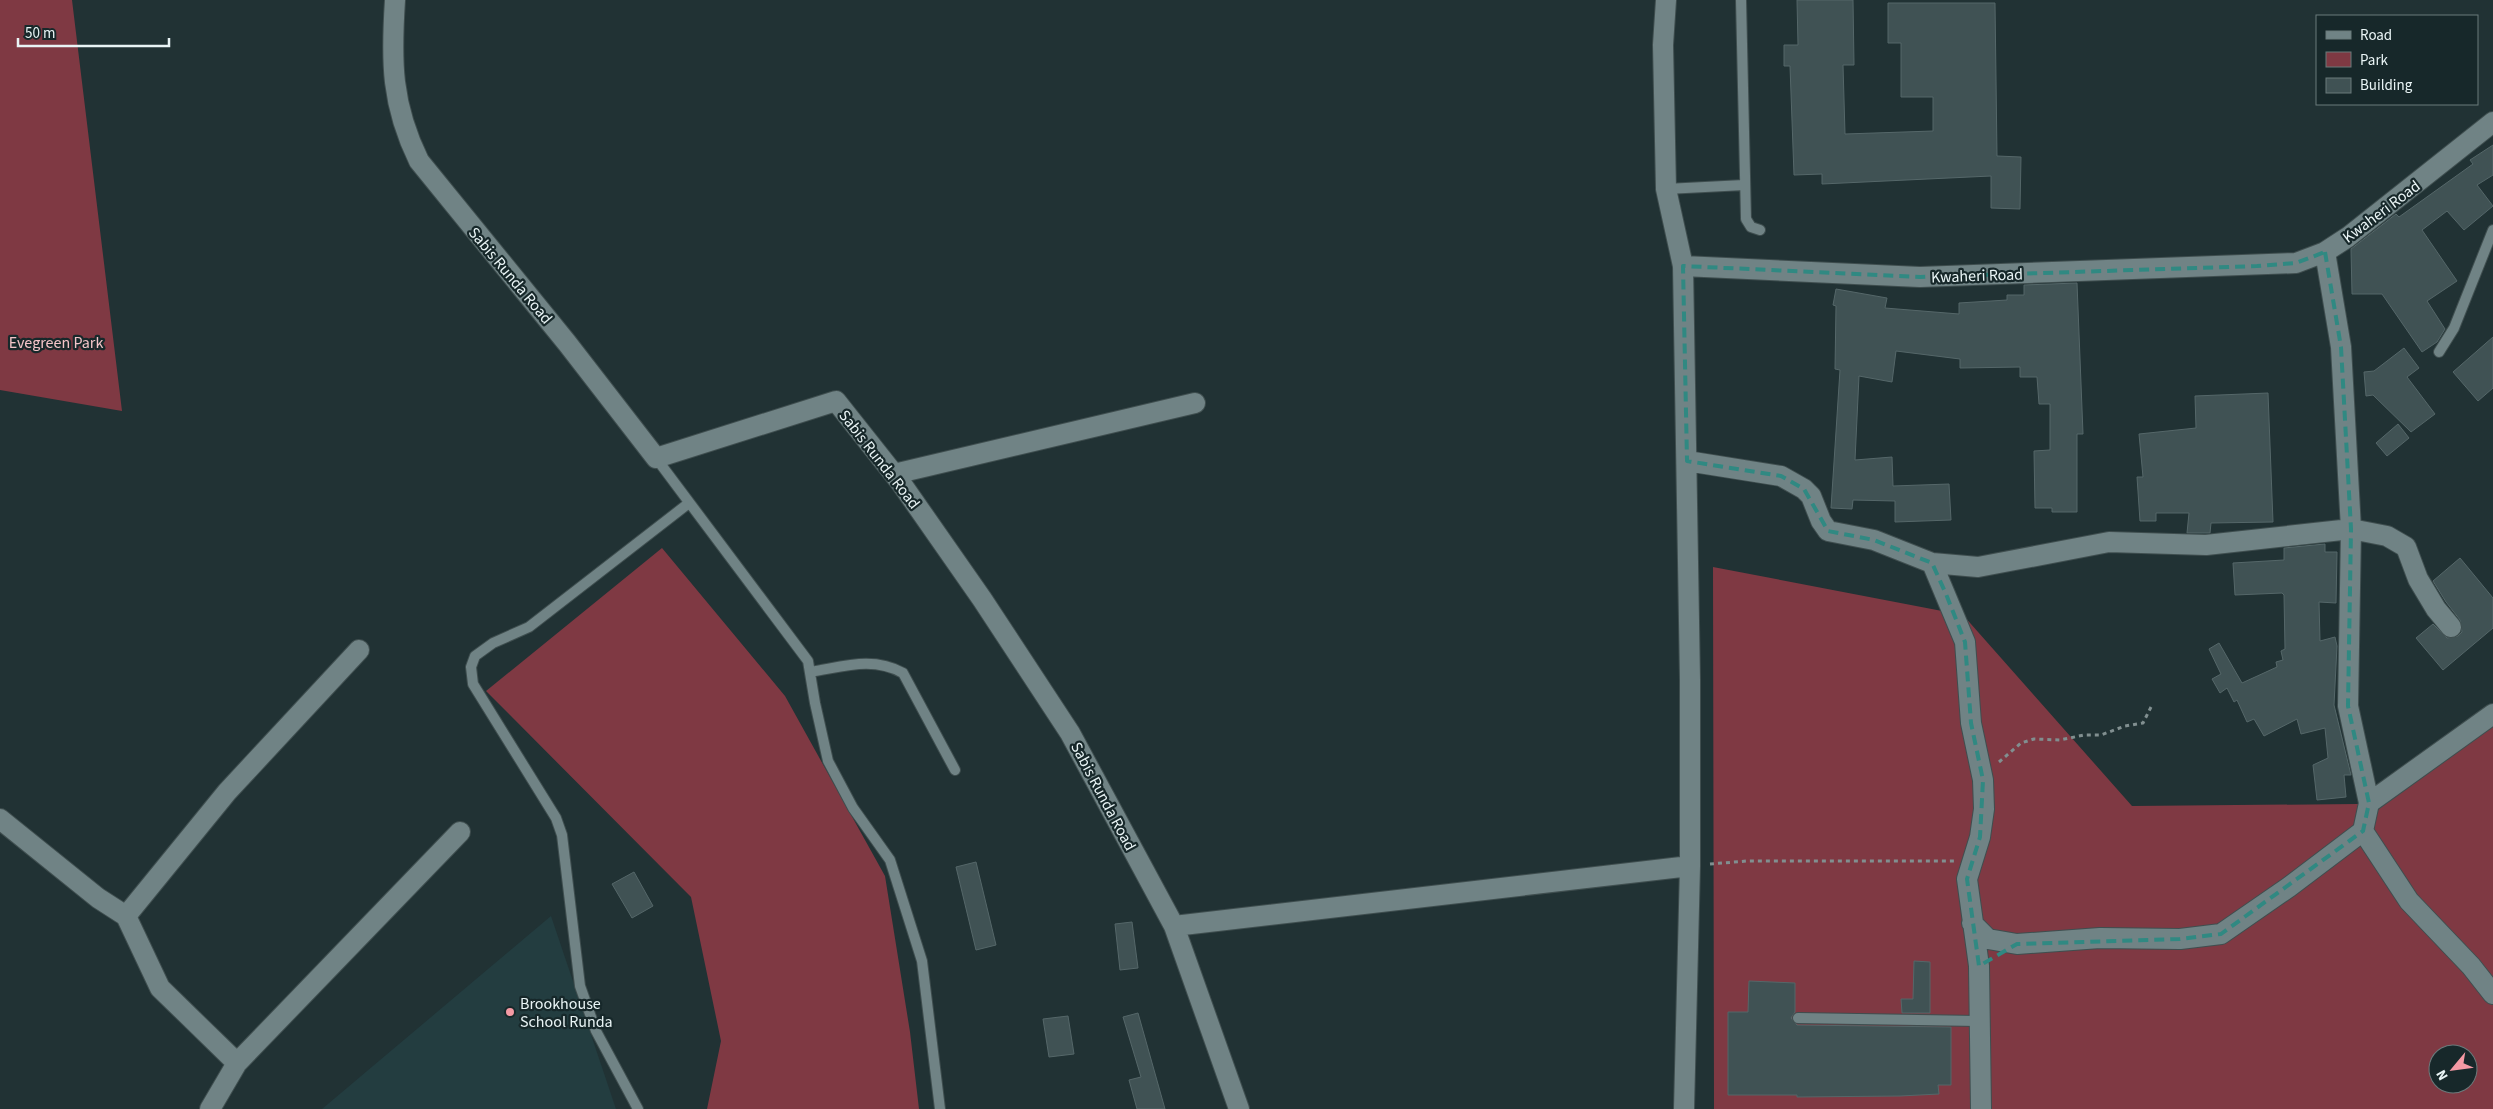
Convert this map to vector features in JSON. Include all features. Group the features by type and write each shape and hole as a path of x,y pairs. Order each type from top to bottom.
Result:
{"street":[{"name":"Sabis Runda Road","path":"395,0 392,48 394,82 404,132 419,161 573,350 656,458 836,402 894,474 982,599 1070,733 1174,926 1239,1109"},
{"path":"1666,0 1663,45 1666,189 1682,266 1687,461 1690,866 1684,1109"},
{"name":"Kwaheri Road","path":"1682,266 1920,277 2257,266 2296,263 2325,252 2386,209 2493,122"},
{"path":"1972,923 1988,939 2017,944 2100,938 2180,939 2221,934 2289,887 2363,831 2369,803 2348,706 2351,529 2341,347 2325,252"},
{"path":"894,474 1195,403"},
{"path":"1687,461 1781,476 1804,489 1810,496 1820,521 1828,531 1874,540 1932,563 1978,567 2109,542 2206,546 2351,529 2387,536 2406,547 2418,579 2436,609 2451,626"},
{"path":"1932,563 1965,642 1972,723 1983,780 1984,809 1980,838 1967,879 1979,966 1980,1109"},
{"path":"126,916 228,792 359,650"},
{"path":"2369,803 2493,714"},
{"path":"0,819 98,898 126,916 160,988 237,1063"},
{"path":"2363,831 2410,901 2471,966 2493,994"},
{"path":"210,1109 237,1063 460,832"},
{"path":"1174,926 1690,866"},
{"path":"1979,966 2017,944"}],"lane":[{"path":"1741,0 1746,219 1751,227 1760,230"},
{"path":"1666,189 1744,185"},
{"path":"2439,352 2454,328 2493,230"},
{"path":"656,458 808,660 828,761 853,808 890,860 922,961 940,1109"},
{"path":"638,1109 596,1030 580,986 562,835 556,818 473,684 471,667 475,656 493,643 529,627 689,503"},
{"path":"810,672 869,663 888,665 903,673 955,770"},
{"path":"1798,1018 1978,1021"}],"path":[{"path":"1983,780 2006,754 2021,742 2101,734 2125,726 2143,723 2152,705"},
{"path":"1690,866 1747,861 1939,860 1971,866"}],"highlighted area":[{"path":"2325,252 2341,347 2351,529 2348,706 2369,803 2363,831 2221,934 2180,939 2017,944 1979,966 1967,879 1980,837 1983,780 1971,723 1965,642 1946,594 1932,563 1874,540 1828,531 1804,489 1781,476 1687,461 1683,266 1920,277 2257,266 2296,263"}],"shaded area":[{"name":"Brookhouse School Runda","path":"551,916 616,1109 322,1109"}],"green space":[{"name":"Evegreen Park","path":"0,0 72,0 122,411 0,390"},
{"path":"662,548 785,696 885,876 910,1032 919,1109 707,1109 721,1041 691,897 486,691"},
{"path":"1713,567 1963,615 2132,806 2358,804 2493,714 2493,1109 1714,1109"}],"building":[{"path":"1797,0 1853,0 1854,65 1843,65 1845,134 1933,131 1933,97 1901,97 1901,43 1888,43 1888,3 1995,3 1997,156 2021,157 2020,209 1991,208 1991,176 1822,184 1822,174 1794,175 1790,66 1784,66 1784,45 1798,45"},
{"path":"2493,145 2493,175 2477,185 2493,206 2464,230 2447,211 2422,230 2457,281 2427,301 2445,329 2437,342 2422,352 2382,294 2352,294 2351,249 2396,214 2399,217 2473,164 2470,160"},
{"path":"2077,283 2083,434 2077,434 2077,512 2052,512 2052,508 2035,508 2034,451 2050,450 2050,404 2039,404 2037,377 2020,377 2020,367 1960,368 1960,359 1896,351 1892,382 1859,376 1855,460 1892,457 1893,486 1949,484 1951,520 1895,522 1895,501 1853,500 1852,509 1831,508 1840,370 1835,369 1836,306 1833,305 1836,289 1887,298 1885,308 1959,314 1959,303 2007,300 2007,295 2024,295 2024,285"},
{"path":"2493,337 2493,388 2478,401 2453,372"},
{"path":"2404,348 2419,368 2407,377 2435,414 2411,432 2373,395 2366,396 2364,372 2374,371"},
{"path":"2268,393 2273,522 2211,523 2210,533 2187,533 2189,513 2156,513 2156,521 2140,521 2137,477 2143,477 2139,434 2196,428 2195,396"},
{"path":"2398,424 2409,438 2387,456 2376,443"},
{"path":"2325,544 2325,552 2337,552 2336,603 2319,602 2320,641 2335,637 2337,646 2334,705 2351,775 2344,775 2346,797 2317,800 2313,765 2328,758 2325,728 2301,734 2297,719 2264,736 2254,719 2247,722 2237,700 2234,702 2227,688 2220,693 2212,679 2221,674 2209,649 2219,643 2242,683 2277,667 2276,662 2283,660 2281,651 2285,649 2284,595 2282,593 2235,595 2233,563 2284,560 2284,548"},
{"path":"2460,558 2493,598 2493,628 2443,670 2416,638 2433,624 2447,638 2458,636 2462,632 2460,620 2433,581"},
{"path":"976,862 996,945 976,950 956,867"},
{"path":"634,872 653,906 632,918 612,884"},
{"path":"1132,922 1138,968 1120,970 1115,924"},
{"path":"1914,961 1930,962 1930,1013 1902,1013 1901,999 1913,999"},
{"path":"1749,981 1795,983 1795,1012 1791,1018 1797,1025 1951,1027 1951,1085 1938,1085 1939,1094 1900,1096 1797,1097 1797,1095 1728,1095 1728,1012 1748,1012"},
{"path":"1138,1013 1165,1109 1137,1109 1129,1080 1141,1077 1123,1017"},
{"path":"1068,1016 1074,1054 1049,1057 1043,1019"}],"place":[{"name":"Brookhouse School Runda","path":"510,1012"}]}
